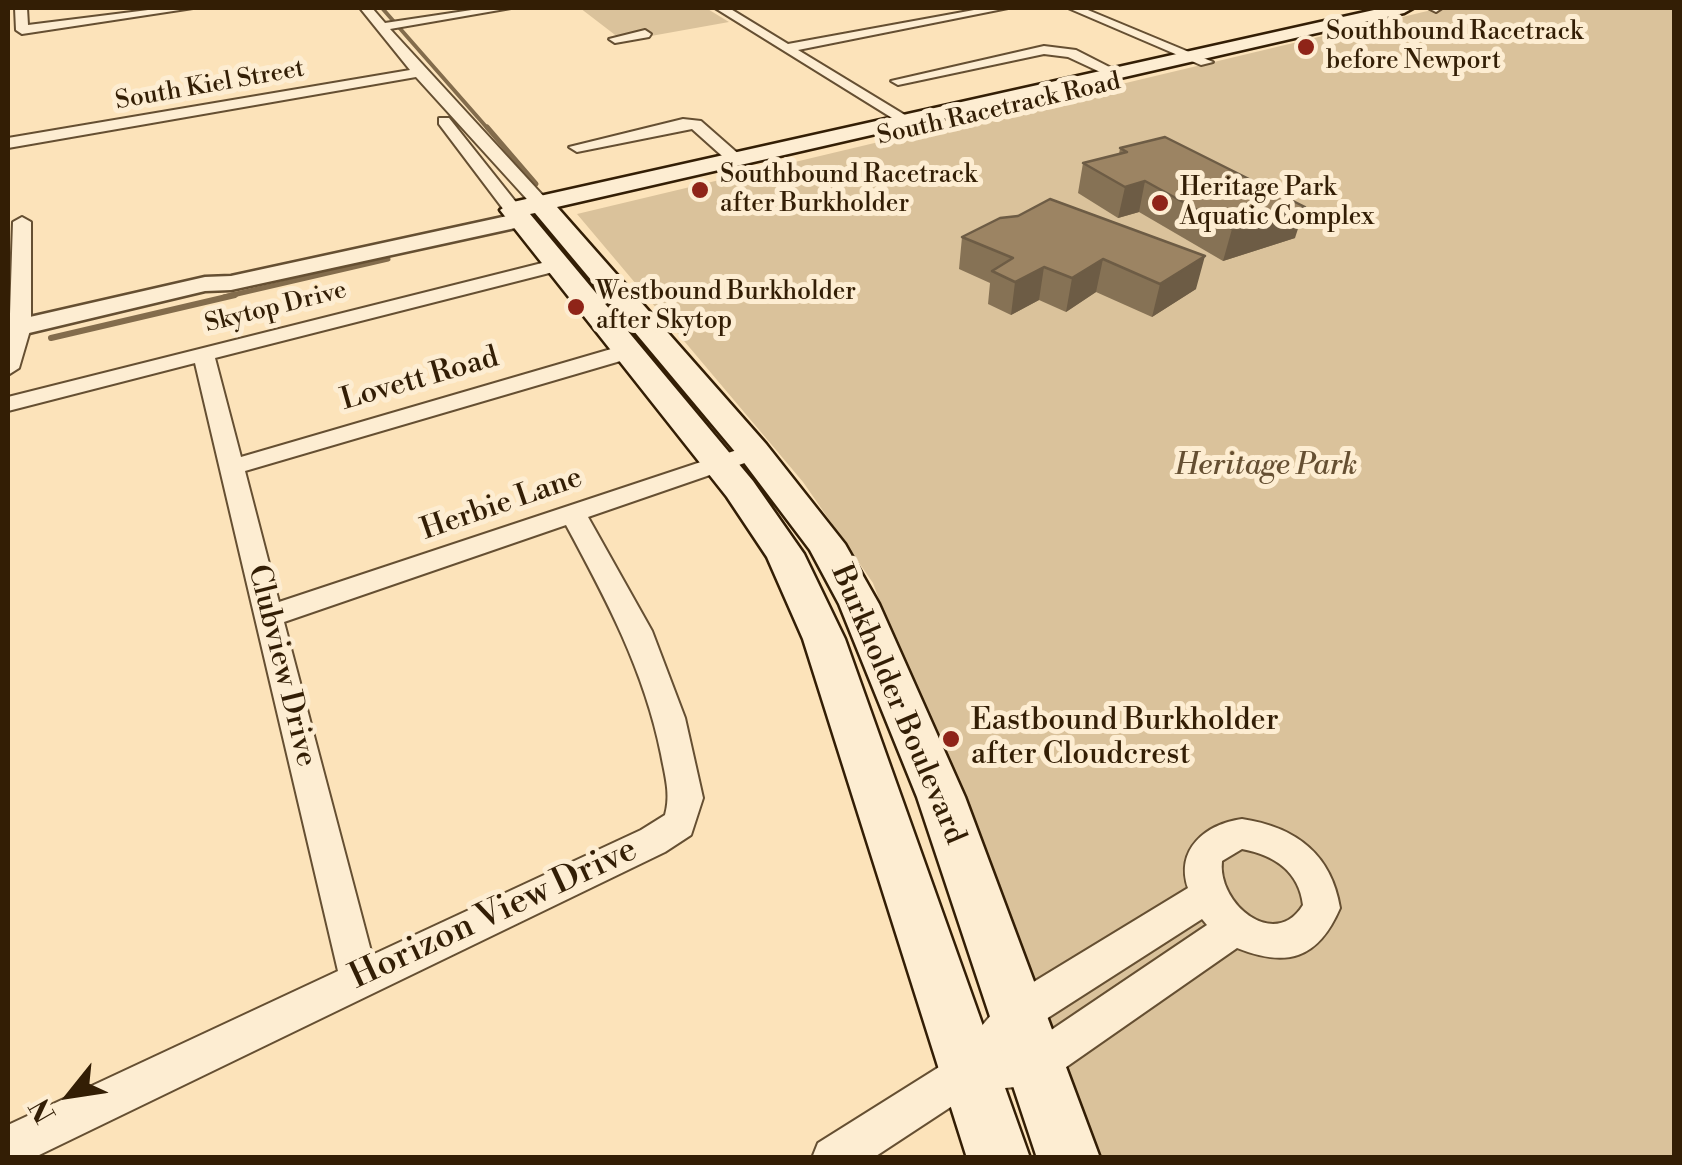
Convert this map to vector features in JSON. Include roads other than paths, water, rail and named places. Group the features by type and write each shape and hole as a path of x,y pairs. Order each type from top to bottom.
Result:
{"main road":[{"name":"South Racetrack Road","path":"531,212 736,160 912,125 1404,8"},
{"name":"South Racetrack Road","path":"531,212 1436,8"},
{"name":"Burkholder Boulevard","path":"531,212 558,264 626,352 826,544 860,604 941,797 1069,1158"},
{"name":"Burkholder Boulevard","path":"531,212 737,458 763,519 812,610 999,1158"}],"street":[{"path":"21,8 22,30 187,8"},
{"name":"Burkholder Boulevard","path":"366,8 531,212"},
{"path":"382,26 505,8"},
{"path":"726,10 760,8"},
{"path":"939,8 957,16"},
{"path":"787,48 1002,8"},
{"path":"1080,10 1112,8"},
{"path":"726,10 912,125"},
{"path":"1080,10 1200,59"},
{"path":"615,39 645,34"},
{"path":"898,81 1044,50 1071,53 1116,74"},
{"name":"Burkholder Boulevard","path":"424,78 437,112 531,212"},
{"name":"South Kiel Street","path":"8,144 424,78"},
{"path":"577,147 696,124 736,160"},
{"name":"South Racetrack Road","path":"14,328 531,212"},
{"path":"8,368 22,222"},
{"name":"Skytop Drive","path":"8,404 558,264"},
{"name":"Lovett Road","path":"232,467 626,352"},
{"name":"Clubview Drive","path":"204,354 358,979"},
{"name":"Herbie Lane","path":"269,616 737,458"},
{"name":"Horizon View Drive","path":"8,1147 653,840 679,824 686,798 669,718 638,631 574,516"},
{"path":"1227,836 1258,836 1276,841 1305,863 1321,893 1322,908 1308,933 1274,942 1234,928 1206,897 1200,866 1204,853 1227,836"},
{"path":"1026,1039 1206,897"},
{"path":"833,1158 970,1071 1234,928"}],"waterway":[{"path":"382,8 489,130"},
{"path":"487,127 536,184"},
{"path":"224,297 388,259"},
{"path":"51,338 235,295"}],"place":[{"name":"Southbound Racetrack before Newport","path":"1306,47"},
{"name":"Southbound Racetrack after Burkholder","path":"700,190"},
{"name":"Heritage Park Aquatic Complex","path":"1160,203"},
{"name":"Westbound Burkholder after Skytop","path":"576,307"},
{"name":"Eastbound Burkholder after Cloudcrest","path":"951,739"}],"park label":[{"name":"Heritage Park","path":"1266,467"}]}
